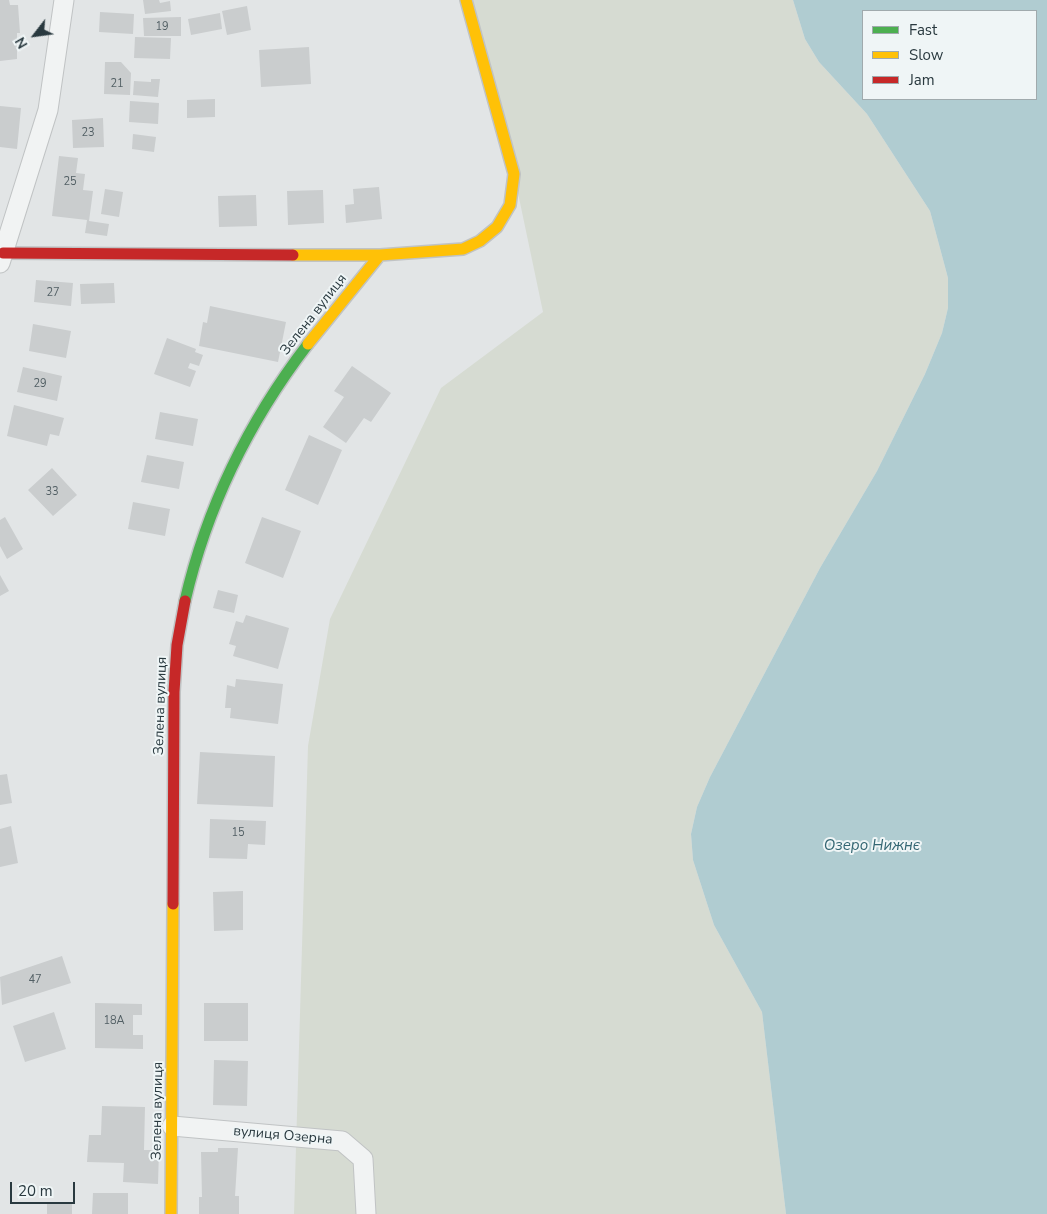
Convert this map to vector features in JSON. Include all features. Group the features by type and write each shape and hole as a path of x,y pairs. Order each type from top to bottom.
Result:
{"street":[{"path":"1,258 48,110 64,0"},
{"name":"Зелена вулиця","path":"1,258 380,255 463,249 480,241 497,227 510,205 514,174 466,0"},
{"name":"Зелена вулиця","path":"172,1214 174,692 178,640 185,605 198,557 215,508 247,435 267,402 311,341 380,255"},
{"name":"вулиця Озерна","path":"172,1126 342,1141 363,1159 366,1214"}],"shaded area":[{"path":"466,0 793,0 805,39 819,62 867,114 930,211 948,278 948,308 942,333 925,374 877,471 820,568 710,777 697,807 691,834 693,860 714,925 762,1012 786,1214 294,1214 308,746 330,619 441,388 543,312 514,174"}],"water":[{"name":"Озеро Нижнє","path":"793,0 1047,0 1047,1214 786,1214 762,1012 714,925 693,860 691,834 697,807 710,777 820,568 877,471 925,374 942,333 948,308 948,278 930,211 867,114 819,62 805,39"}],"building":[{"path":"0,0 9,0 10,5 18,5 20,33 17,33 17,59 0,61"},
{"path":"143,0 159,0 160,3 170,1 171,11 145,14"},
{"path":"247,6 251,30 227,35 222,11"},
{"path":"100,12 134,14 133,34 99,32"},
{"path":"220,13 222,29 191,35 188,19"},
{"path":"181,17 181,36 144,36 143,18"},
{"path":"135,37 171,38 170,59 134,58"},
{"path":"309,47 311,84 261,87 259,50"},
{"path":"105,62 121,62 131,73 130,95 104,94"},
{"path":"151,79 160,79 158,97 133,95 134,81 151,82"},
{"path":"215,99 215,117 187,118 187,100"},
{"path":"130,101 159,103 158,124 129,122"},
{"path":"0,106 21,108 17,149 0,147"},
{"path":"103,118 104,147 73,148 72,120"},
{"path":"133,134 156,137 154,152 132,149"},
{"path":"59,156 78,158 76,173 85,174 83,190 93,191 89,221 109,224 107,236 85,233 87,220 52,216"},
{"path":"379,187 382,219 346,223 345,205 354,204 353,189"},
{"path":"105,189 123,192 119,217 101,214"},
{"path":"323,190 324,223 288,225 287,191"},
{"path":"256,195 257,226 219,227 218,196"},
{"path":"36,280 73,283 71,306 34,302"},
{"path":"114,283 115,303 81,304 80,284"},
{"path":"210,306 286,322 278,362 199,346 203,322 207,323"},
{"path":"33,324 71,331 66,358 29,351"},
{"path":"167,338 196,349 195,352 203,355 199,366 190,363 188,368 196,371 190,387 154,374"},
{"path":"352,366 391,393 371,422 364,418 346,443 323,427 344,397 334,391"},
{"path":"23,367 62,376 57,401 17,392"},
{"path":"14,405 64,418 59,436 50,434 47,446 7,436"},
{"path":"160,412 198,419 193,446 155,439"},
{"path":"309,435 342,450 318,505 285,490"},
{"path":"147,455 184,462 179,489 141,482"},
{"path":"52,468 77,495 53,516 28,490"},
{"path":"133,502 170,509 165,536 128,529"},
{"path":"5,517 23,549 7,559 0,546 0,520"},
{"path":"262,517 301,531 283,578 245,563"},
{"path":"0,575 9,591 0,596"},
{"path":"218,590 238,595 234,613 213,608"},
{"path":"246,615 289,628 278,669 233,656 236,646 229,644 236,621 243,623"},
{"path":"236,679 283,684 278,724 230,718 231,708 225,708 227,685 235,687"},
{"path":"200,752 275,756 273,807 197,804"},
{"path":"7,774 12,803 0,805 0,775"},
{"path":"210,819 266,821 265,845 248,844 247,859 209,858"},
{"path":"11,826 18,863 0,867 0,829"},
{"path":"243,891 243,930 214,931 213,892"},
{"path":"62,956 71,983 2,1005 0,977"},
{"path":"95,1003 142,1004 142,1015 133,1015 133,1035 143,1035 143,1049 95,1048"},
{"path":"204,1003 248,1003 248,1041 204,1041"},
{"path":"54,1012 66,1049 25,1062 13,1026"},
{"path":"214,1060 248,1061 247,1106 213,1105"},
{"path":"102,1106 145,1107 144,1150 159,1150 158,1184 123,1182 124,1163 87,1162 89,1135 101,1135"},
{"path":"218,1148 238,1148 235,1196 239,1196 239,1214 199,1214 199,1197 202,1197 201,1152 218,1152"},
{"path":"93,1193 128,1193 128,1214 92,1214"},
{"path":"47,1203 72,1203 72,1214 47,1214"}],"traffic: fast":[{"path":"185,601 205,532 233,466 267,403 308,344"}],"traffic: slow":[{"path":"293,255 380,255 463,249 480,241 497,227 510,205 514,174 466,0"},
{"path":"308,344 380,255"},
{"path":"171,1214 173,904"}],"traffic: jam":[{"path":"3,253 293,255"},
{"path":"173,904 174,692 177,645 185,601"}]}
